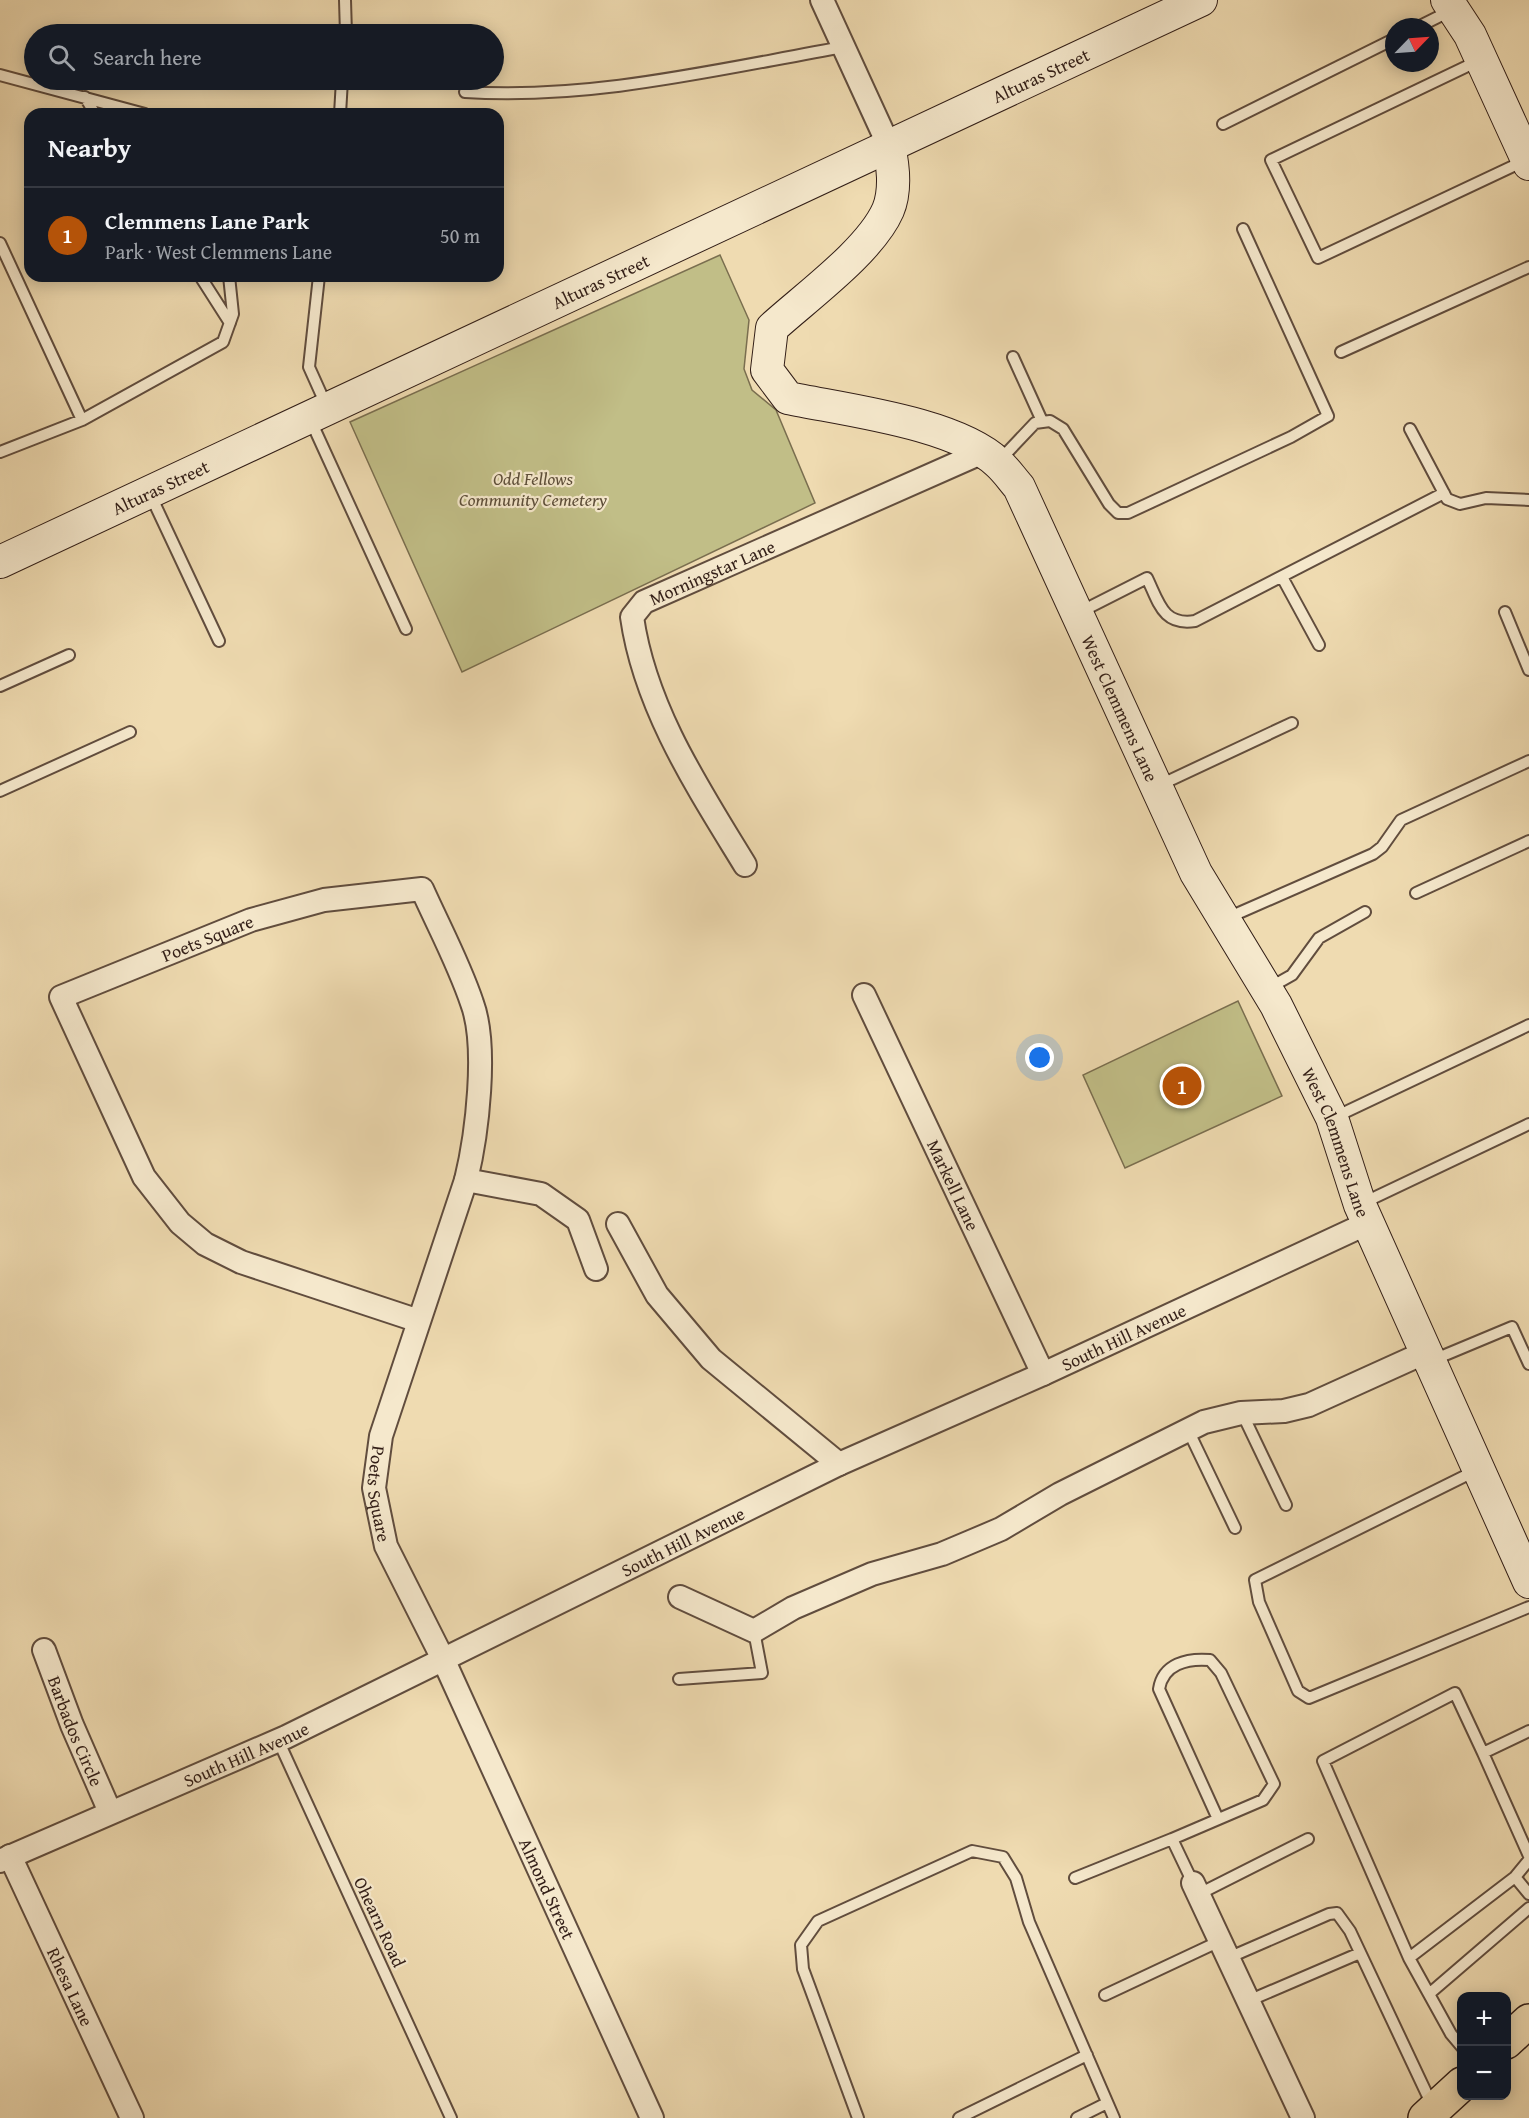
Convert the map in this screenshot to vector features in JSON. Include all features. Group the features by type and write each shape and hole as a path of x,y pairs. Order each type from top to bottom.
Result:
{"main road":[{"path":"1511,2037 1529,2021"},
{"path":"1429,2115 1457,2088"}],"street":[{"name":"West Clemmens Lane","path":"822,0 889,146 893,167 889,208 867,242 772,328 767,370 788,398 935,429 991,457 1019,487 1196,873 1222,920 1266,990 1332,1118 1364,1214 1529,1582"},
{"name":"Alturas Street","path":"0,562 1201,0"},
{"path":"1450,5 1481,60 1528,162"},
{"name":"Morningstar Lane","path":"746,865 685,767 637,654 632,617 644,602 991,457"},
{"name":"Poets Square","path":"418,1321 241,1262 205,1244 180,1223 144,1177 61,997 251,920 324,900 422,889 473,1005 480,1062 474,1149 466,1180 381,1436 374,1488 386,1546 444,1661"},
{"name":"Markell Lane","path":"864,995 1043,1374"},
{"path":"466,1180 541,1194 578,1220 596,1269"},
{"name":"South Hill Avenue","path":"5,1859 279,1740 444,1661 839,1464 1043,1374 1364,1214"},
{"path":"618,1224 657,1295 711,1359 839,1464"},
{"path":"680,1597 754,1631 793,1608 872,1574 942,1554 1001,1529 1060,1494 1204,1422 1241,1413 1284,1411 1309,1405 1428,1356"},
{"name":"Barbados Circle","path":"44,1650 72,1725 110,1812"},
{"name":"Almond Street","path":"444,1661 652,2118"},
{"name":"Rhesa Lane","path":"5,1859 132,2118"},
{"path":"1196,1889 1303,2118"}],"lane":[{"path":"345,0 346,24"},
{"path":"1431,18 1450,5"},
{"path":"1223,124 1385,43"},
{"path":"465,92 517,95 597,90 844,47"},
{"path":"1481,60 1271,160 1318,258 1528,162"},
{"path":"0,75 24,81"},
{"path":"55,90 122,108"},
{"path":"340,108 341,90"},
{"path":"85,98 92,108"},
{"path":"991,457 1035,423 1042,421 1063,429 1109,504 1118,513 1128,513 1291,437 1328,416 1243,229"},
{"path":"0,243 82,420"},
{"path":"1341,352 1529,267"},
{"path":"204,282 230,323"},
{"path":"0,452 82,420 223,342 233,314 230,282"},
{"path":"317,282 309,367 318,412 406,629"},
{"path":"1013,357 1042,421"},
{"path":"1410,429 1447,499 1460,504 1486,498 1529,500"},
{"path":"148,491 219,641"},
{"path":"1077,613 1147,578 1164,613 1182,623 1195,621 1443,494"},
{"path":"1282,577 1319,645"},
{"path":"1505,612 1529,670"},
{"path":"0,686 69,656"},
{"path":"1157,786 1292,723"},
{"path":"0,790 130,732"},
{"path":"1222,920 1373,854 1382,847 1401,820 1529,761"},
{"path":"1416,893 1529,841"},
{"path":"1266,990 1292,975 1318,938 1365,912"},
{"path":"1332,1118 1529,1025"},
{"path":"1364,1214 1529,1124"},
{"path":"1428,1356 1512,1328 1529,1364"},
{"path":"1241,1413 1286,1505"},
{"path":"1188,1430 1235,1528"},
{"path":"1478,1469 1256,1580 1259,1602 1298,1691 1309,1698 1529,1607"},
{"path":"679,1679 762,1673 754,1631"},
{"path":"1075,1878 1172,1839 1263,1800 1274,1784 1221,1673 1210,1660 1194,1658 1171,1667 1161,1677 1159,1689 1218,1819"},
{"path":"1460,2046 1451,2034 1409,1958 1323,1761 1455,1694 1529,1856"},
{"path":"1483,1753 1529,1731"},
{"name":"Ohearn Road","path":"279,1740 451,2118"},
{"path":"1172,1839 1196,1889 1308,1839"},
{"path":"858,2118 803,1969 801,1945 818,1921 972,1851 1003,1857 1017,1878 1029,1922 1114,2118"},
{"path":"1409,1958 1515,1877 1529,1860"},
{"path":"1515,1877 1529,1894"},
{"path":"1429,1994 1529,1908"},
{"path":"1105,1995 1224,1950 1337,1913 1343,1919 1360,1953 1429,2115"},
{"path":"1248,2001 1360,1953"},
{"path":"959,2118 1087,2055"},
{"path":"1077,2118 1107,2103"}],"green space":[{"name":"Odd Fellows Community Cemetery","path":"720,255 749,320 744,369 752,390 776,410 815,503 462,672 350,422"},
{"path":"1238,1001 1282,1096 1125,1168 1083,1075"}],"place":[{"name":"Clemmens Lane Park","path":"1182,1086"}]}
